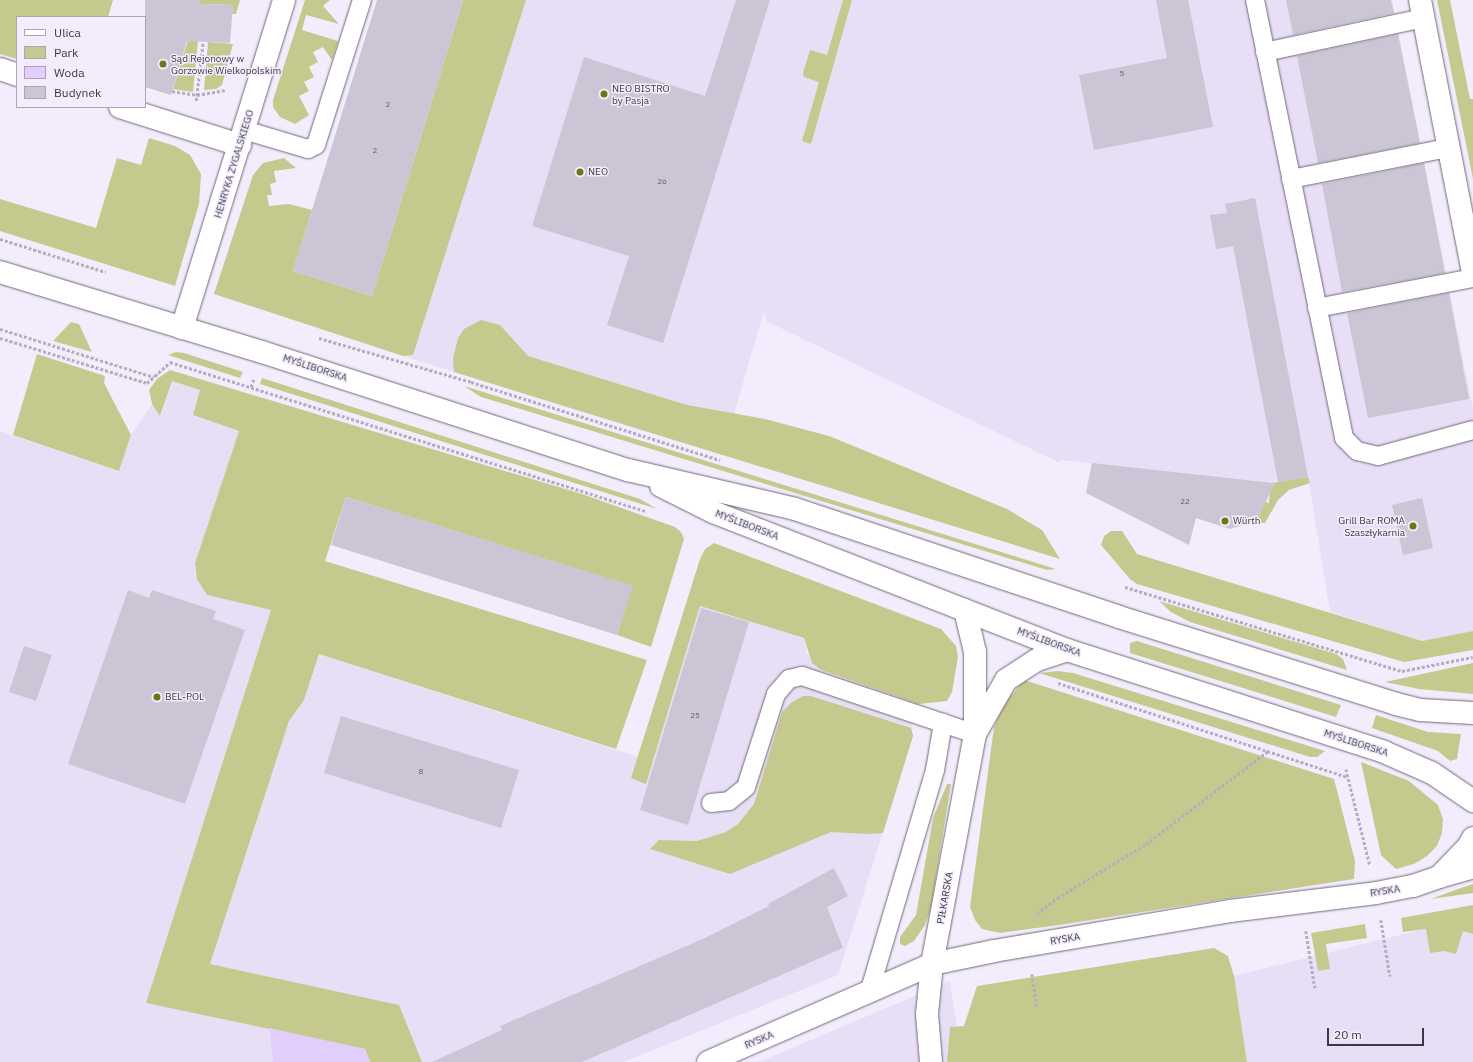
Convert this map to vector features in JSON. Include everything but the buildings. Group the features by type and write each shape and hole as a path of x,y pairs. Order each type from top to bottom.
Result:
{"main road":[{"name":"HENRYKA ZYGALSKIEGO","path":"182,328 284,0"},
{"path":"1422,9 1473,272"},
{"path":"0,69 16,75"},
{"path":"123,108 188,128 242,138"},
{"name":"MYŚLIBORSKA","path":"0,272 182,328 628,470 794,509 1119,617 1396,704 1420,710 1473,713"},
{"name":"MYŚLIBORSKA","path":"628,470 713,512 1067,650 1384,752 1432,773 1473,801"},
{"name":"PIŁKARSKA","path":"931,1062 927,1014 932,964 975,734 975,652 964,610"},
{"name":"PIŁKARSKA","path":"975,734 1006,680 1037,660 1067,650"},
{"name":"RYSKA","path":"1438,877 1468,847 1473,838"},
{"name":"RYSKA","path":"708,1062 869,993 932,964 1245,909 1376,893 1413,886 1473,867"}],"lane":[{"path":"242,138 308,149 316,144 362,0"},
{"path":"1254,0 1342,432 1352,447 1366,455 1378,456 1473,430"},
{"path":"1265,52 1422,9"},
{"path":"1291,180 1448,148"},
{"path":"1317,308 1473,278"},
{"path":"711,804 729,801 746,787 776,694 789,679 802,676 975,734"},
{"path":"869,993 935,770 943,723"}],"path":[{"path":"188,128 197,95 203,42"},
{"path":"0,329 154,377"},
{"path":"0,338 147,383 170,362 652,514"},
{"path":"1375,664 1402,671 1473,657"},
{"path":"1023,669 1036,676 1347,777"},
{"path":"1034,917 1057,898 1146,844 1268,751"},
{"path":"1380,915 1390,976"},
{"path":"1305,926 1315,988"},
{"path":"1028,946 1037,1007"}],"shaded area":[{"path":"514,0 1392,0 1473,409 1473,631 1422,641 1330,612 1308,477 1267,482 1060,460 1060,463 766,321 764,311 722,455 403,356"},
{"path":"172,381 200,390 193,415 239,431 195,563 195,571 207,595 271,610 146,1003 269,1028 273,1062 0,1062 0,431 119,471 131,435 152,404 161,416"},
{"path":"700,606 804,638 807,654 821,670 919,704 911,728 913,736 838,975 624,1062 422,1062 398,1005 210,964 289,721 304,700 319,654 638,757 631,778 646,784"},
{"path":"1473,917 1473,1062 1247,1062 1234,976"},
{"path":"950,981 962,1062 759,1062"}],"green space":[{"path":"0,0 113,0 108,16 16,16 16,59 0,54"},
{"path":"200,0 240,0 236,14 232,14 233,5 199,4"},
{"path":"305,0 330,0 323,6 339,24 306,15 302,30 338,41 332,60 323,47 313,52 318,62 309,67 314,77 304,82 309,91 299,96 309,115 295,124 280,117 273,107 273,100"},
{"path":"463,0 526,0 413,355 403,356 214,294 253,175 263,163 284,158 296,168 274,171 276,182 270,184 272,195 267,195 269,206 289,204 312,210 293,271 372,296"},
{"path":"843,0 852,0 811,144 802,141 819,82 804,77 803,73 810,50 827,55"},
{"path":"1437,0 1450,0 1470,99 1473,99 1473,179"},
{"path":"188,40 198,41 193,92 173,89"},
{"path":"208,42 233,44 222,85 216,89 204,90"},
{"path":"149,138 175,146 190,155 201,174 199,204 175,286 0,231 0,199 96,228 117,158 141,165"},
{"path":"481,320 500,325 528,356 687,405 765,419 829,436 1007,509 1042,530 1060,559 454,372 453,358 458,338 464,329"},
{"path":"71,322 79,324 92,352 53,341"},
{"path":"176,352 184,353 243,372 240,378 168,355"},
{"path":"37,354 105,376 104,383 131,435 119,471 13,435"},
{"path":"170,370 585,495 675,527 681,532 684,539 651,647 617,635 632,586 346,497 325,561 647,660 616,749 319,654 304,700 289,721 210,964 399,1005 422,1062 370,1062 365,1049 146,1003 271,610 207,595 197,579 195,563 239,431 193,415 200,390 172,381 160,416 152,404 149,390 157,379"},
{"path":"262,378 640,499 657,509 260,384"},
{"path":"464,386 1056,569 1047,570 481,397"},
{"path":"1308,477 1310,483 1289,490 1278,500 1265,523 1253,522 1259,516 1265,502 1269,503 1271,483"},
{"path":"1111,531 1122,531 1137,554 1422,641 1473,631 1473,650 1404,662 1137,584 1130,579 1101,545 1104,536"},
{"path":"714,543 941,629 956,646 958,657 952,692 947,701 919,704 821,670 812,663 804,638 700,606 646,784 631,778 700,559 705,549"},
{"path":"1159,601 1336,654 1343,659 1347,670 1190,622 1171,612"},
{"path":"1137,641 1341,705 1336,717 1130,653 1130,643"},
{"path":"1473,663 1473,694 1419,689 1385,682"},
{"path":"1058,671 1073,673 1325,751 1317,757 1310,757 1039,673"},
{"path":"1024,680 1334,779 1355,861 1354,879 1000,933 982,929 975,920 970,907 994,727 1004,704"},
{"path":"803,696 811,696 911,728 913,736 883,833 867,834 831,832 730,874 650,849 659,840 697,841 726,832 738,824 754,804 782,712 791,703"},
{"path":"1376,715 1428,732 1461,734 1457,759 1450,761 1438,751 1372,728"},
{"path":"1361,762 1409,781 1438,805 1443,819 1442,833 1437,846 1427,856 1414,864 1396,869 1381,855"},
{"path":"947,784 951,784 931,908 925,925 914,941 905,946 900,944 900,937 916,915 933,818"},
{"path":"1473,884 1473,893 1431,899 1458,889"},
{"path":"1473,905 1473,934 1463,931 1456,954 1444,951 1430,953 1426,929 1403,932 1401,918"},
{"path":"1365,924 1367,938 1326,944 1330,969 1318,971 1311,933"},
{"path":"1214,948 1228,956 1234,976 1247,1062 947,1062 950,1027 964,1026 977,986"}],"water":[{"path":"269,1028 365,1049 370,1062 273,1062"}],"place":[{"name":"Sąd Rejonowy w Gorzowie Wielkopolskim","path":"163,64"},
{"name":"NEO BISTRO by Pasja","path":"604,94"},
{"name":"NEO","path":"580,172"},
{"name":"Würth","path":"1225,521"},
{"name":"Grill Bar ROMA Szaszłykarnia","path":"1413,526"},
{"name":"BEL-POL","path":"157,697"}]}
